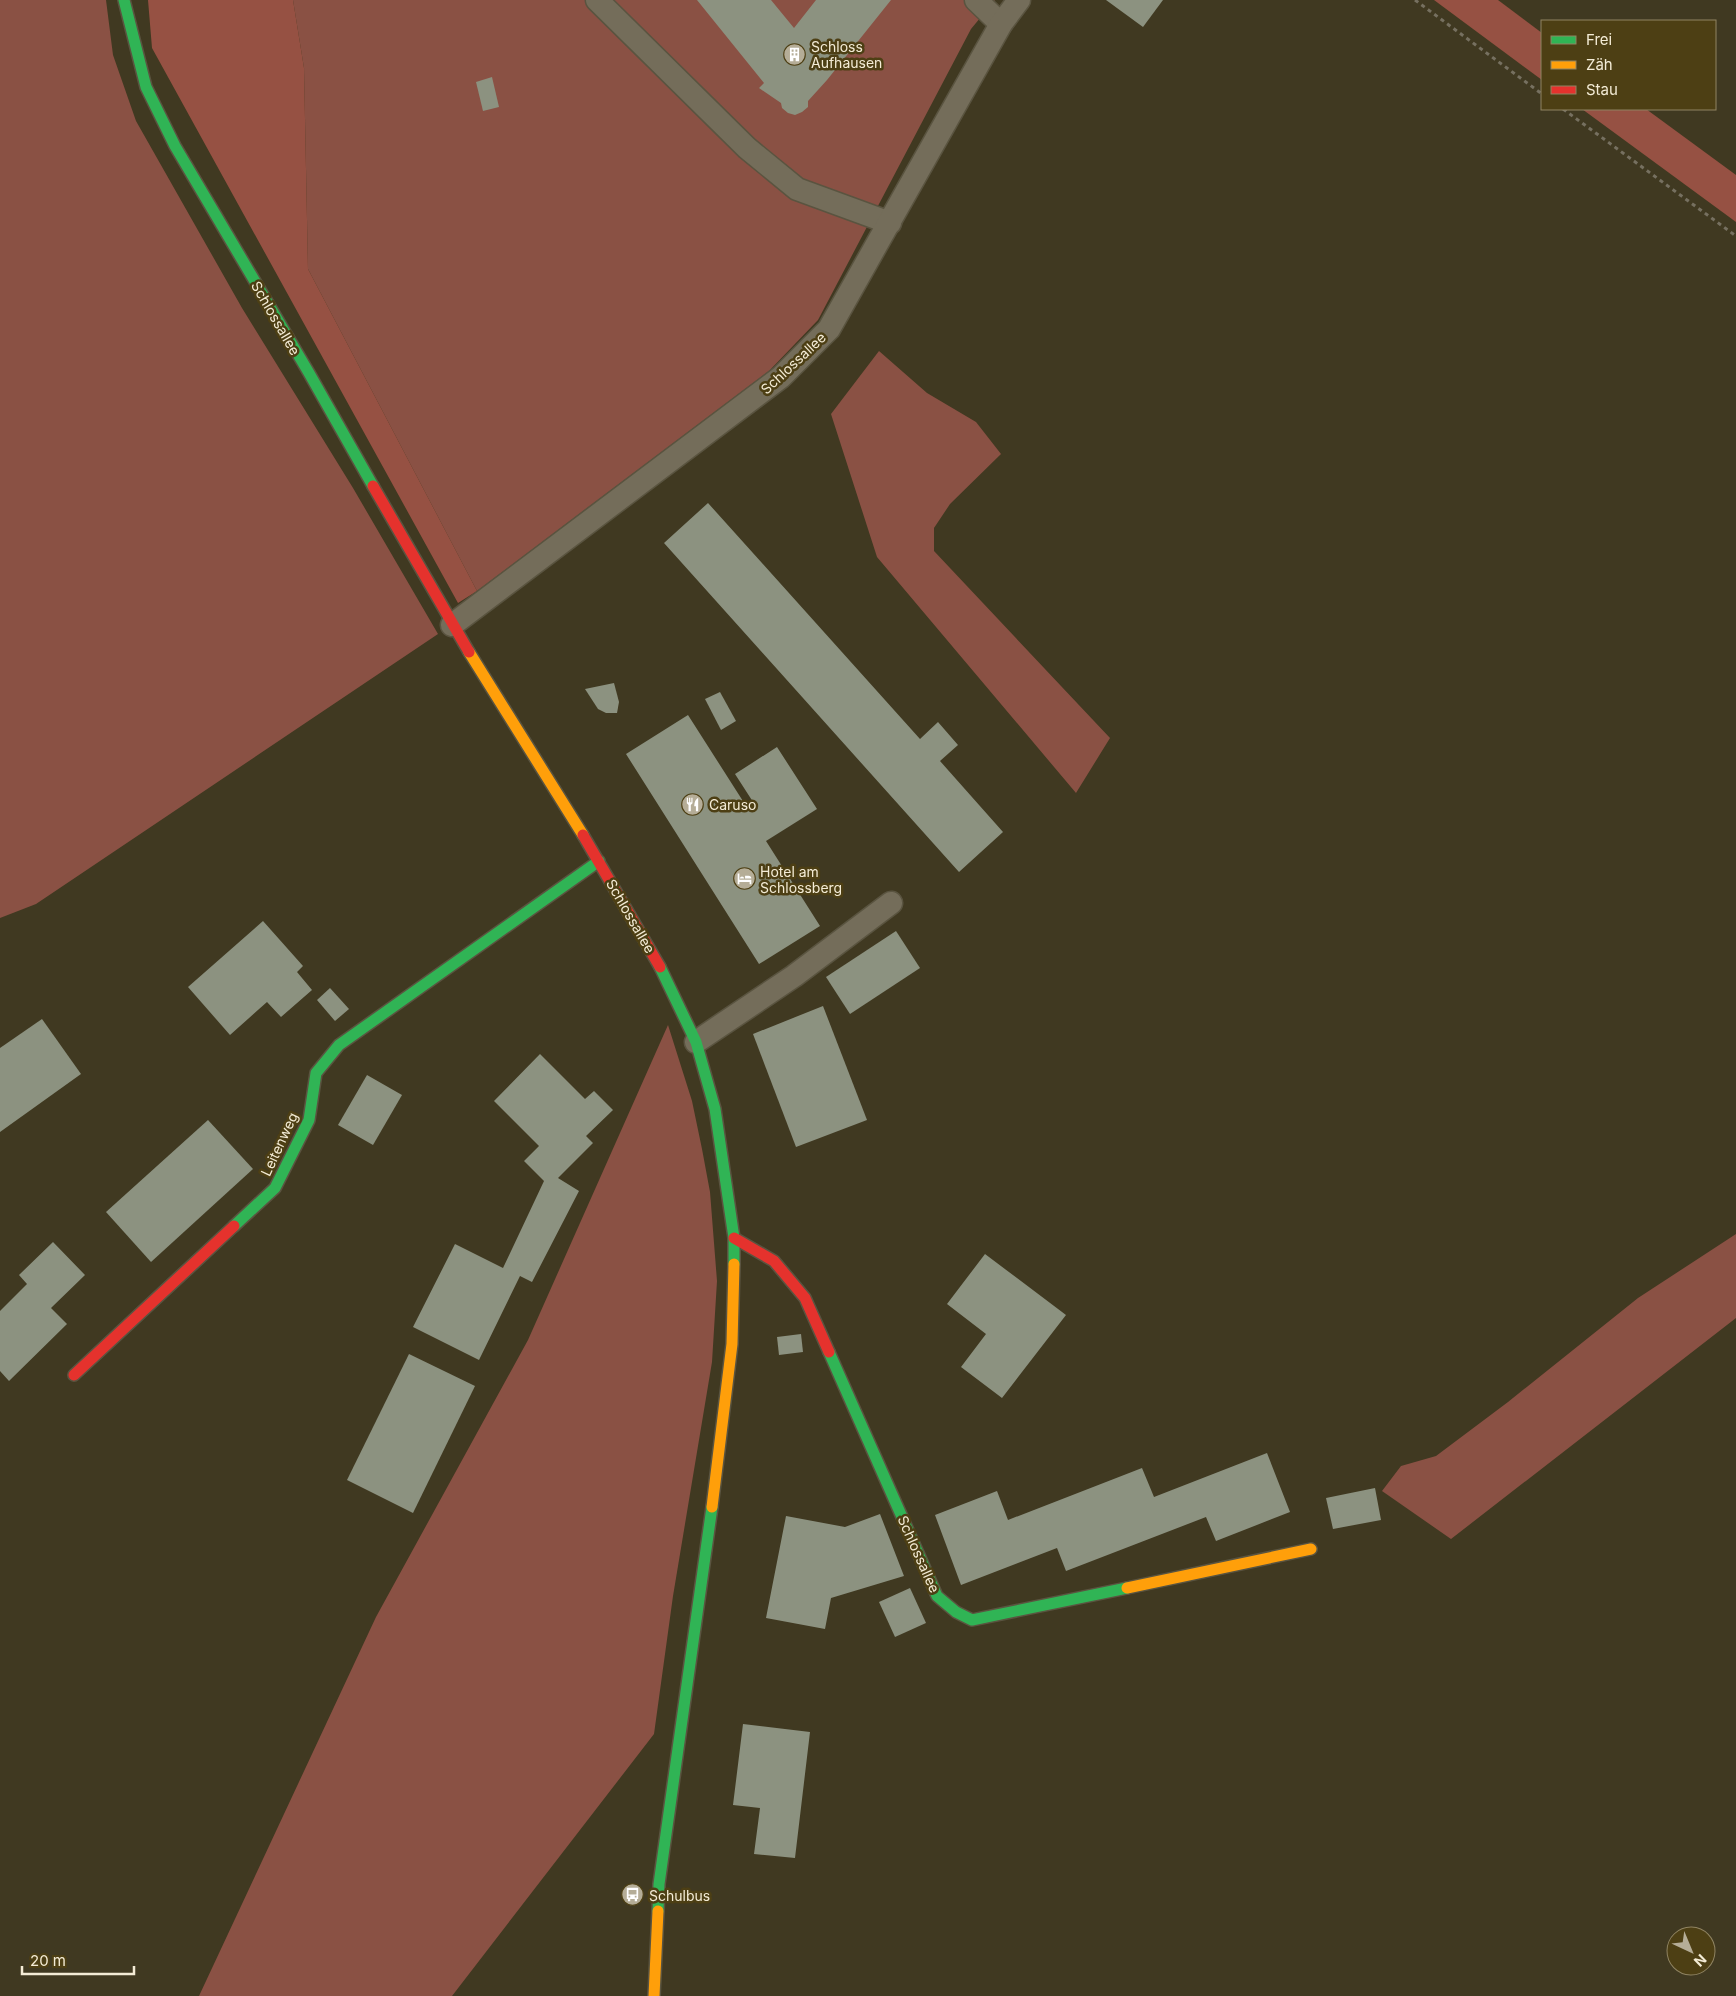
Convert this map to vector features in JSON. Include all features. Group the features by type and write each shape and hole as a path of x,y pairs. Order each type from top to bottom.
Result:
{"main road":[{"name":"Schlossallee","path":"124,0 146,87 175,146 309,373 452,625 599,861 668,979 696,1042 715,1109 734,1238 732,1344 720,1454 659,1884 654,1996"},
{"name":"Leitenweg","path":"74,1375 274,1188 309,1120 316,1073 339,1045 599,861"},
{"name":"Schlossallee","path":"734,1238 774,1261 805,1298 937,1596 956,1612 972,1620 1311,1549"}],"lane":[{"path":"597,0 747,148 797,189 890,223"},
{"path":"976,0 1001,24"},
{"name":"Schlossallee","path":"452,625 782,377 829,329 1001,24 1019,0"},
{"path":"696,1042 794,976 891,903"}],"path":[{"path":"1414,0 1541,93"},
{"path":"1564,110 1736,236"}],"shaded area":[{"path":"0,0 106,0 113,55 136,121 242,308 353,488 438,634 36,904 0,918"},
{"path":"148,0 293,0 304,68 308,269 477,591 458,603 152,48"},
{"path":"293,0 995,0 971,29 818,320 769,371 477,591 308,269 304,68"},
{"path":"1434,0 1498,0 1541,32 1541,79"},
{"path":"1583,110 1647,110 1736,175 1736,222"},
{"path":"879,351 927,393 976,422 1001,454 950,504 934,528 934,551 1110,738 1076,793 877,557 831,414"},
{"path":"668,1025 692,1101 702,1149 710,1192 717,1281 712,1362 673,1596 654,1734 452,1996 199,1996 376,1617 528,1340"},
{"path":"1736,1234 1736,1318 1451,1539 1382,1491 1401,1466 1436,1456 1508,1402 1638,1298"}],"building":[{"name":"Schloss Aufhausen","path":"697,0 771,0 794,28 816,0 891,0 808,101 808,107 795,115 788,113 782,108 781,103 759,88 764,83"},
{"path":"1106,0 1163,0 1143,27"},
{"path":"492,77 499,107 483,111 476,82"},
{"path":"708,503 920,739 938,722 958,745 940,761 1003,832 959,872 664,543"},
{"path":"614,683 619,702 617,713 606,713 598,709 585,689"},
{"path":"720,692 736,721 721,730 705,699"},
{"path":"688,715 748,809 755,805 735,774 777,747 817,809 766,841 820,926 759,964 626,754"},
{"path":"263,921 303,966 297,972 312,990 281,1017 267,1002 230,1035 188,987"},
{"path":"896,931 920,968 850,1014 826,977"},
{"path":"330,988 349,1009 335,1021 317,1000"},
{"path":"823,1006 867,1120 796,1147 753,1034"},
{"path":"42,1019 81,1074 0,1132 0,1048"},
{"path":"540,1054 585,1099 594,1091 613,1110 586,1136 593,1143 558,1178 579,1191 532,1282 520,1276 479,1360 413,1327 455,1244 503,1268 544,1181 524,1161 539,1146 494,1101"},
{"path":"367,1075 402,1095 373,1145 338,1125"},
{"path":"208,1120 253,1169 151,1262 106,1212"},
{"path":"53,1242 85,1275 51,1308 67,1324 9,1381 0,1371 0,1311 27,1284 19,1275"},
{"path":"985,1254 1066,1315 1002,1398 961,1367 986,1334 947,1304"},
{"path":"801,1334 803,1352 779,1355 777,1337"},
{"path":"409,1354 475,1386 413,1513 347,1480"},
{"path":"1267,1453 1290,1512 1216,1541 1206,1517 1066,1571 1057,1548 961,1585 935,1515 997,1491 1008,1520 1142,1468 1154,1497"},
{"path":"1375,1488 1381,1520 1333,1529 1326,1498"},
{"path":"880,1514 904,1576 831,1598 825,1629 766,1618 786,1516 845,1527"},
{"path":"910,1588 926,1623 895,1637 879,1602"},
{"path":"743,1724 810,1732 795,1858 754,1854 760,1808 733,1805"}],"traffic: fast":[{"path":"124,0 146,87 175,146 309,373 373,486"},
{"path":"234,1226 275,1188 309,1120 316,1073 339,1045 599,861"},
{"path":"660,967 696,1042 715,1109 734,1238 734,1264"},
{"path":"829,1352 937,1596 956,1612 972,1620 1127,1588"},
{"path":"658,1911 659,1884 712,1507"}],"traffic: slow":[{"path":"469,652 583,835"},
{"path":"712,1507 732,1344 734,1264"},
{"path":"1127,1588 1311,1549"},
{"path":"654,1996 658,1911"}],"traffic: jam":[{"path":"373,486 469,652"},
{"path":"583,835 660,967"},
{"path":"74,1375 234,1226"},
{"path":"734,1238 774,1261 805,1298 829,1352"}],"place":[{"name":"Schloss Aufhausen","path":"795,54"},
{"name":"Caruso","path":"693,804"},
{"name":"Hotel am Schlossberg","path":"744,879"},
{"name":"Schulbus","path":"633,1895"}]}
